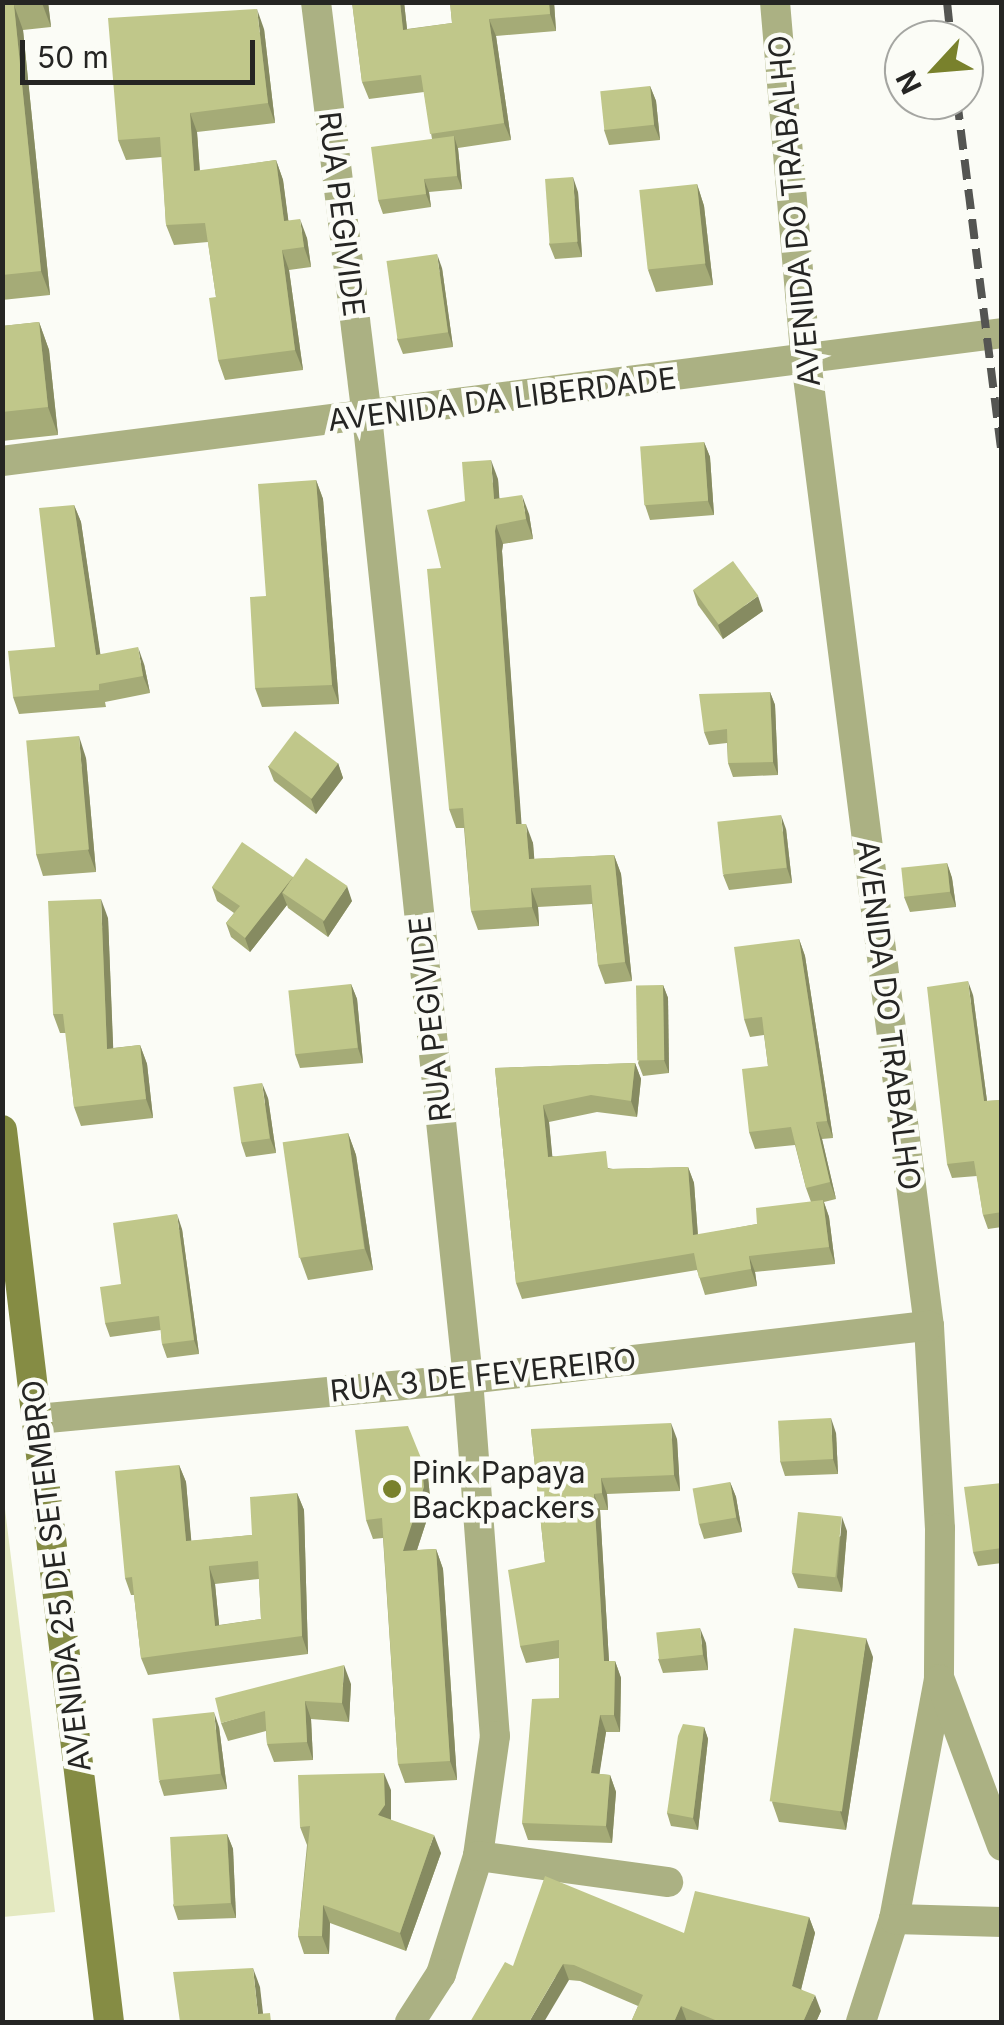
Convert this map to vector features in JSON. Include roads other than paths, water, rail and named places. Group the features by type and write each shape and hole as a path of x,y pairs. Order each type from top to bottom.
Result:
{"street":[{"name":"RUA PEGIVIDE","path":"316,2 367,416 468,1379 495,1736 478,1856 441,1974 410,2022"},
{"name":"AVENIDA DO TRABALHO","path":"775,2 806,361 928,1326 940,1528 939,1679 894,1919 862,2022"},
{"name":"AVENIDA DA LIBERDADE","path":"2,461 806,361 1002,332"},
{"name":"AVENIDA 25 DE SETEMBRO","path":"2,1130 109,2022"},
{"name":"RUA 3 DE FEVEREIRO","path":"37,1419 468,1379 928,1326"},
{"path":"939,1679 1002,1846"},
{"path":"478,1856 668,1882"},
{"path":"894,1919 1002,1922"}],"railway":[{"path":"947,2 949,20"},
{"path":"960,120 1002,456"}],"place":[{"name":"Pink Papaya Backpackers","path":"392,1489"}]}
